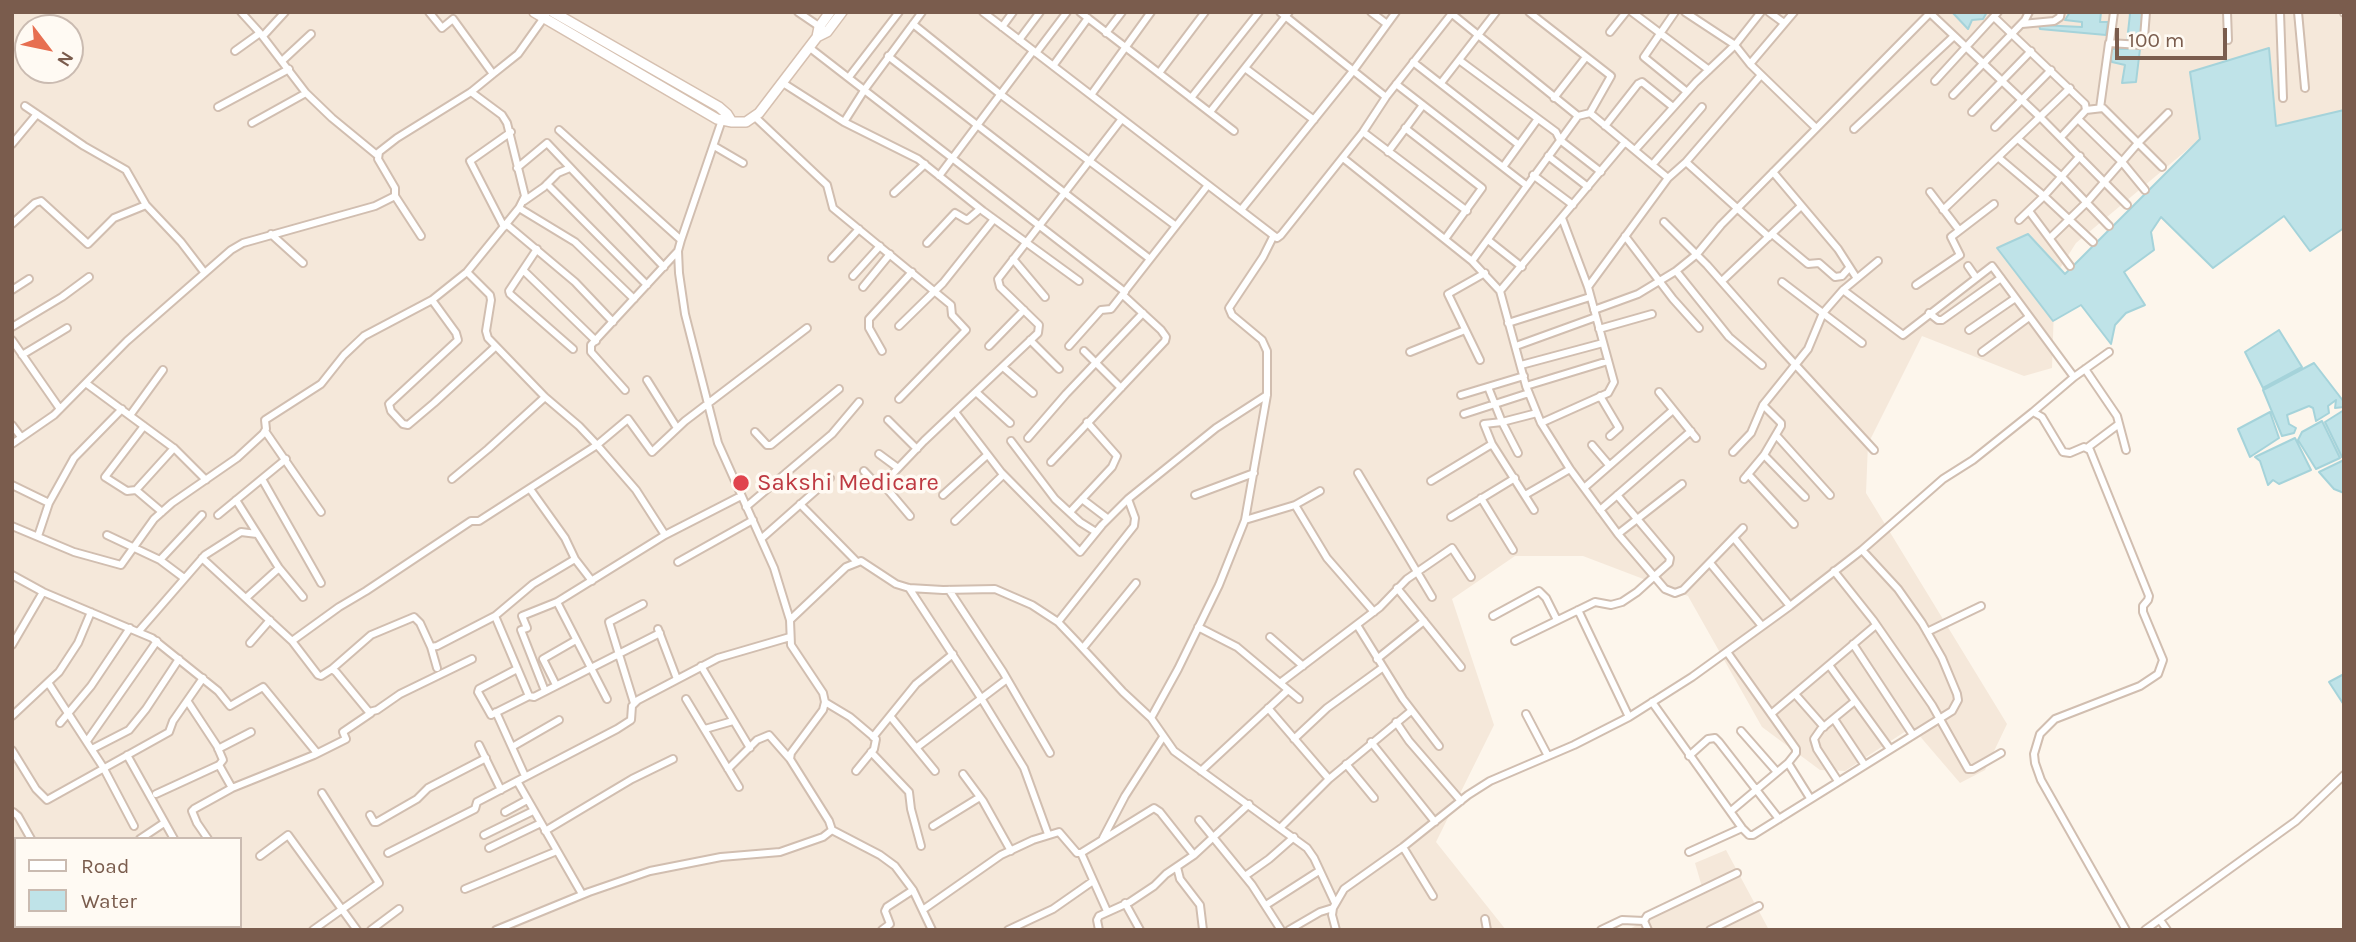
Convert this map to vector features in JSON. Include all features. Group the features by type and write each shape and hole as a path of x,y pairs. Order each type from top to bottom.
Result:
{"street":[{"path":"242,12 306,93 377,155 395,188 395,196 421,236"},
{"path":"235,51 262,34 285,12"},
{"path":"429,12 443,28 453,19 493,74"},
{"path":"534,12 548,14 636,60 732,122 746,122 754,116 817,37 842,12"},
{"path":"798,12 823,30"},
{"path":"823,30 831,12"},
{"path":"849,77 899,12"},
{"path":"844,122 864,89 922,12"},
{"path":"1002,27 1013,12"},
{"path":"1019,40 1040,12"},
{"path":"939,176 1000,94 1067,12"},
{"path":"1080,12 1234,131"},
{"path":"1106,33 1122,12"},
{"path":"1091,95 1152,12"},
{"path":"1159,73 1205,12"},
{"path":"1191,98 1259,12"},
{"path":"1371,12 1387,24"},
{"path":"1241,210 1353,71 1396,12"},
{"path":"1441,83 1496,12"},
{"path":"1472,261 1578,116 1590,113 1611,76 1529,12"},
{"path":"1610,32 1626,12"},
{"path":"1632,12 1709,69"},
{"path":"1675,12 1645,58 1687,92"},
{"path":"1685,12 1735,45 1750,64 1816,128"},
{"path":"1635,150 1687,92 1735,45 1761,12"},
{"path":"1769,12 1784,23"},
{"path":"1750,64 1794,12"},
{"path":"1953,95 2021,24 2029,12"},
{"path":"2021,24 2054,21 2060,17 2061,12"},
{"path":"2100,108 2114,12"},
{"path":"2110,42 2141,45 2146,12"},
{"path":"2227,12 2228,40"},
{"path":"2280,12 2283,98"},
{"path":"2298,12 2305,88"},
{"path":"984,13 1273,237"},
{"path":"1151,718 1224,573 1245,520 1267,395 1266,345 1232,315 1229,308 1273,237 1281,235 1343,158 1386,97 1452,13 1578,116"},
{"path":"1516,346 1638,294 1676,271 1697,254 1721,225 1929,13 2061,137 2127,205"},
{"path":"377,155 382,148 471,92 518,54 548,14"},
{"path":"548,14 631,69 723,116"},
{"path":"1210,112 1285,14 1386,97"},
{"path":"1935,81 1996,15 2011,33 2087,106 2078,120 2061,137"},
{"path":"1053,66 1088,18"},
{"path":"913,24 1000,94 1176,226"},
{"path":"282,61 311,34"},
{"path":"1854,129 1953,37"},
{"path":"810,47 1124,293 1165,334 1165,341 1051,462"},
{"path":"1972,112 2031,51"},
{"path":"888,56 1066,191 1150,259"},
{"path":"1554,98 1586,57"},
{"path":"631,69 636,60"},
{"path":"1460,60 1556,132 1560,140 1601,172"},
{"path":"1413,62 1519,145"},
{"path":"1245,68 1314,120"},
{"path":"218,107 289,69"},
{"path":"1995,127 2051,70"},
{"path":"1588,287 1668,178 1686,162 1761,75"},
{"path":"1605,126 1642,82 1673,107"},
{"path":"783,83 844,122 909,153 1079,281"},
{"path":"1396,84 1526,185"},
{"path":"1943,210 2070,89"},
{"path":"471,92 502,115 511,132 524,190 521,205"},
{"path":"252,123 306,93"},
{"path":"1388,152 1423,105"},
{"path":"25,106 84,146 126,170 146,205 181,242 204,272"},
{"path":"1653,164 1702,107"},
{"path":"2086,110 2100,108 2108,111 2162,167"},
{"path":"1590,113 1668,178"},
{"path":"2050,238 2087,202 2168,113"},
{"path":"12,144 37,114"},
{"path":"723,116 678,251 685,314 718,443 774,568 790,620 794,653 823,693 825,702 823,710 791,753 790,759"},
{"path":"754,116 827,185 833,208 935,290 951,305 952,315 967,330 898,398"},
{"path":"864,471 878,486 883,484 1040,328 998,282 1000,274 1121,120"},
{"path":"1503,167 1537,120"},
{"path":"2078,120 2145,190"},
{"path":"1405,128 1481,187 1482,192 1445,239"},
{"path":"559,130 681,240"},
{"path":"511,132 470,161 505,226 575,282 613,322"},
{"path":"1363,132 1467,211"},
{"path":"2018,139 2062,177 2109,226"},
{"path":"1500,291 1625,142"},
{"path":"517,168 547,143 664,267"},
{"path":"714,146 743,163"},
{"path":"1548,156 1588,187"},
{"path":"2019,220 2080,156"},
{"path":"1343,158 1472,261 1500,291 1528,390 1541,423 1600,510 1665,589 1675,593 1682,590 1743,528"},
{"path":"1999,158 2093,242"},
{"path":"1686,162 1738,209 1808,264 1819,263 1835,277 1842,276 1849,268"},
{"path":"894,193 925,164"},
{"path":"321,512 265,431 265,420 321,384 344,355 364,336 432,300 467,272 521,205 558,173 570,168"},
{"path":"1773,172 1838,249 1856,278"},
{"path":"1534,176 1573,205"},
{"path":"547,184 647,285"},
{"path":"1069,346 1101,310 1111,309 1208,185"},
{"path":"1930,192 1959,230"},
{"path":"12,444 60,409 127,341 231,250 271,234 375,206 395,196"},
{"path":"12,224 35,203 41,201 89,244 114,218 146,205"},
{"path":"1916,285 1960,255 1951,238 1994,204"},
{"path":"521,205 575,243 635,299"},
{"path":"1722,281 1801,206"},
{"path":"927,243 955,213 967,220 980,209"},
{"path":"2029,211 2070,266"},
{"path":"1541,423 1610,391 1614,382 1588,287 1562,218"},
{"path":"899,326 960,264 994,219"},
{"path":"1664,222 1722,281 1874,450"},
{"path":"832,258 859,229"},
{"path":"271,234 303,263"},
{"path":"1625,236 1699,328"},
{"path":"1488,240 1522,267"},
{"path":"853,276 880,246"},
{"path":"537,249 509,291 510,294 573,349"},
{"path":"625,390 591,352 591,345 678,251"},
{"path":"863,287 890,254"},
{"path":"1013,259 1045,297"},
{"path":"1733,452 1751,433 1763,405 1808,349 1823,313 1843,290 1878,261"},
{"path":"1968,266 1975,276"},
{"path":"1843,290 1901,335 1906,334 1975,276 1992,266 2074,377"},
{"path":"523,270 596,341"},
{"path":"1676,271 1729,337 1762,365"},
{"path":"467,272 491,300 486,331 495,347 597,445 642,498 665,536"},
{"path":"882,351 869,328 869,319 912,272"},
{"path":"1480,360 1448,294 1485,274"},
{"path":"12,327 89,277"},
{"path":"1929,313 1937,320 1942,320 2001,278"},
{"path":"12,290 29,279"},
{"path":"1782,282 1862,344"},
{"path":"1508,323 1590,298"},
{"path":"1969,330 2014,299"},
{"path":"432,300 456,332 458,340 389,404 391,411 403,424 408,425 426,410 495,347"},
{"path":"989,346 1024,310"},
{"path":"1028,438 1143,313"},
{"path":"1599,329 1652,314"},
{"path":"1982,352 2029,317"},
{"path":"22,355 67,328"},
{"path":"292,641 471,521 479,521 597,445 628,419 652,452 677,428 807,328"},
{"path":"1410,352 1465,330"},
{"path":"12,340 60,409"},
{"path":"1030,340 1059,369"},
{"path":"1521,365 1603,343"},
{"path":"946,351 953,357"},
{"path":"1084,351 1121,387"},
{"path":"1336,930 1332,915 1334,905 1344,889 1404,847 1461,801 1490,780 1574,745 1629,717 1692,677 1862,550 1943,480 1973,460 2074,377 2109,352"},
{"path":"1464,414 1608,361"},
{"path":"1003,367 1033,393"},
{"path":"2085,369 2110,405 2119,424 2126,450"},
{"path":"131,414 163,370"},
{"path":"1461,395 1524,376"},
{"path":"919,377 926,385"},
{"path":"647,380 677,428"},
{"path":"86,384 131,414 174,448 206,480"},
{"path":"1488,387 1493,405 1518,453"},
{"path":"755,432 767,445 771,445 839,389"},
{"path":"976,392 1010,424"},
{"path":"1659,392 1696,438"},
{"path":"955,412 986,456 1080,552 1107,518 1128,499 1216,428 1267,395"},
{"path":"1600,396 1619,428 1610,436"},
{"path":"452,479 545,397"},
{"path":"746,507 832,434 859,402"},
{"path":"1763,405 1781,424 1764,455 1746,477 1794,524"},
{"path":"38,536 50,503 74,458 122,409"},
{"path":"1584,488 1673,410"},
{"path":"2033,412 2042,417 2063,452 2070,453 2087,448 2119,424"},
{"path":"1534,510 1492,444 1484,424 1537,413"},
{"path":"888,420 917,449"},
{"path":"1070,512 1111,467 1117,456 1087,422"},
{"path":"12,425 21,438"},
{"path":"145,426 105,477 127,491 136,490 174,448"},
{"path":"12,526 74,552 121,565 162,512 237,458 265,431"},
{"path":"1600,510 1691,431"},
{"path":"1776,435 1830,495"},
{"path":"1011,441 1055,499 1096,532"},
{"path":"1431,481 1492,444"},
{"path":"1592,445 1609,465"},
{"path":"2087,448 2149,596 2143,611 2164,664 2158,674 2140,686 2054,719 2040,734 2035,763 2056,808 2126,930"},
{"path":"879,454 898,468"},
{"path":"1764,455 1805,497"},
{"path":"943,495 986,456"},
{"path":"219,515 286,459"},
{"path":"1525,495 1570,469"},
{"path":"1195,495 1254,473"},
{"path":"1358,473 1432,597"},
{"path":"955,521 1003,475"},
{"path":"761,539 830,478"},
{"path":"1451,517 1515,478"},
{"path":"261,479 321,583"},
{"path":"883,484 910,516"},
{"path":"1618,534 1682,484"},
{"path":"12,485 50,503"},
{"path":"530,489 592,582"},
{"path":"136,490 162,512"},
{"path":"1245,520 1295,505 1320,491"},
{"path":"1515,641 1595,603 1611,605 1622,602 1669,563 1671,558 1617,495"},
{"path":"545,691 521,630 527,628 523,615 556,602 665,536 741,496"},
{"path":"1481,498 1513,551"},
{"path":"1082,499 1107,518"},
{"path":"1058,622 1134,526 1135,518 1128,499"},
{"path":"236,500 279,568 303,597"},
{"path":"800,504 857,562"},
{"path":"1295,505 1327,558 1374,612"},
{"path":"160,560 202,515"},
{"path":"678,562 752,520"},
{"path":"139,631 202,558 241,532 257,534"},
{"path":"107,535 160,560 184,578"},
{"path":"1734,538 1790,606"},
{"path":"1280,684 1374,612 1397,588 1452,548 1471,577"},
{"path":"1652,702 1749,835 1940,719 1956,706 1957,694 1927,632 1898,589 1862,550"},
{"path":"202,558 292,641 320,676 332,670 371,635 414,617 420,623 431,647 437,668"},
{"path":"431,647 495,616 533,584 575,559"},
{"path":"790,620 846,567 861,561 896,584 909,588 1004,591 1058,622 1151,718 1174,751 1294,837 1311,853 1334,905"},
{"path":"1710,563 1762,626"},
{"path":"246,598 279,568"},
{"path":"1834,571 1877,625 1940,719 1968,769 1973,769 2001,753"},
{"path":"12,575 43,593 139,631 157,641 204,678 223,695 230,706 263,687 317,753"},
{"path":"1083,648 1136,583"},
{"path":"909,588 982,698 1024,768 1048,834"},
{"path":"1397,588 1461,667"},
{"path":"949,590 1007,678 1051,753"},
{"path":"1493,616 1539,591 1546,598 1557,620"},
{"path":"12,645 43,593"},
{"path":"556,602 607,699"},
{"path":"388,853 472,810 477,802 525,776 628,723 634,703 609,622 643,604"},
{"path":"1927,632 1981,606"},
{"path":"1578,610 1629,717"},
{"path":"12,716 49,684 73,651 91,612"},
{"path":"495,616 529,696"},
{"path":"250,643 270,620"},
{"path":"1377,659 1424,621"},
{"path":"1357,625 1382,668 1438,746"},
{"path":"1772,714 1877,625"},
{"path":"1198,627 1237,647 1299,699"},
{"path":"60,723 91,686 130,628"},
{"path":"517,669 478,692 491,715 529,696 532,698 659,631 677,679"},
{"path":"1270,636 1303,666"},
{"path":"634,703 718,658 790,637"},
{"path":"556,685 543,659 576,640"},
{"path":"87,741 157,641"},
{"path":"1853,644 1913,735"},
{"path":"1727,652 1796,749 1788,763 1731,811"},
{"path":"873,737 916,684 953,654"},
{"path":"92,749 129,730 179,659"},
{"path":"207,837 192,811 232,788 346,739 343,732 400,694 472,659"},
{"path":"536,669 546,665"},
{"path":"1829,665 1890,749"},
{"path":"701,666 750,748"},
{"path":"1294,739 1327,708 1382,668"},
{"path":"332,670 371,713"},
{"path":"12,750 45,800 51,799 103,767 169,732 173,721 204,678"},
{"path":"916,748 1007,678"},
{"path":"49,684 103,767 134,826"},
{"path":"1201,771 1288,690"},
{"path":"1796,694 1824,727"},
{"path":"687,699 739,787"},
{"path":"1838,781 1814,743 1816,735 1855,701"},
{"path":"156,794 219,765 223,760 188,702"},
{"path":"825,702 850,717 877,741 856,771"},
{"path":"1268,708 1329,779"},
{"path":"1281,828 1329,779 1411,710"},
{"path":"496,712 525,776"},
{"path":"1526,714 1548,756"},
{"path":"890,716 935,771"},
{"path":"1833,719 1864,764"},
{"path":"512,747 559,720"},
{"path":"705,729 733,721"},
{"path":"1396,722 1461,801"},
{"path":"1741,731 1777,772"},
{"path":"218,749 251,732"},
{"path":"728,769 758,740 769,735 790,759 832,830 880,855 895,866 924,909 932,930"},
{"path":"1102,839 1125,796 1163,737"},
{"path":"1689,755 1708,739 1715,738 1779,819"},
{"path":"1371,742 1435,822"},
{"path":"479,745 500,790"},
{"path":"871,752 909,792 921,846"},
{"path":"127,754 173,837"},
{"path":"370,815 376,823 417,799 428,788 485,758"},
{"path":"545,831 632,779 673,759"},
{"path":"1788,763 1810,799"},
{"path":"1346,764 1374,798"},
{"path":"219,765 232,788"},
{"path":"963,774 1011,850"},
{"path":"2145,930 2296,821 2344,775"},
{"path":"517,781 582,894"},
{"path":"313,930 379,883 322,793"},
{"path":"933,826 980,797"},
{"path":"506,812 527,800"},
{"path":"1099,930 1099,916 1154,886 1166,874 1194,855 1249,804"},
{"path":"12,807 30,837"},
{"path":"1081,853 1154,808 1160,811 1194,855"},
{"path":"484,835 533,811"},
{"path":"1199,820 1245,876 1281,930"},
{"path":"143,837 164,823"},
{"path":"489,848 541,823"},
{"path":"504,826 510,838"},
{"path":"1689,852 1742,828"},
{"path":"498,929 582,894 650,871 721,857 780,852 832,830"},
{"path":"924,909 1011,850 1056,831 1063,834 1077,853 1081,853 1107,911"},
{"path":"260,856 288,835 358,930"},
{"path":"1245,876 1294,837"},
{"path":"1404,847 1433,896"},
{"path":"465,889 557,851"},
{"path":"1177,867 1180,879 1200,905 1203,930"},
{"path":"1266,905 1320,871"},
{"path":"1601,930 1622,920 1644,921 1653,913 1737,873"},
{"path":"1008,930 1053,909 1093,881"},
{"path":"882,930 890,924 885,909 912,890"},
{"path":"1125,903 1140,930"},
{"path":"1289,930 1334,905"},
{"path":"1710,930 1759,906"},
{"path":"371,930 399,909"},
{"path":"1485,919 1487,930"},
{"path":"2160,920 2166,930"},
{"path":"1644,921 1648,930"}],"shaded area":[{"path":"12,12 2344,12 2344,110 2276,127 2200,139 2076,243 2055,276 2052,368 2024,376 1922,336 1868,444 1866,493 2007,724 1985,770 1960,783 1912,727 1845,771 1820,770 1762,727 1688,596 1583,556 1515,556 1452,599 1494,725 1436,842 1506,930 12,930"},
{"path":"1726,850 1769,930 1628,930 1702,887 1695,863"}],"water":[{"path":"1952,12 1987,12 1983,19 1972,20 1968,29"},
{"path":"2070,12 2101,12 2100,22 2108,22 2106,35 2040,29 2039,25 2082,27 2082,22 2065,20"},
{"path":"2127,12 2144,12 2145,43 2127,41 2130,14"},
{"path":"2269,48 2276,126 2344,110 2344,228 2310,251 2284,216 2213,268 2161,217 2151,232 2154,250 2124,272 2145,305 2126,313 2115,325 2111,344 2081,305 2053,321 1997,248 2028,234 2065,274 2200,139 2190,72"},
{"path":"2107,49 2140,49 2136,82 2122,83 2125,65 2112,62"},
{"path":"2279,330 2302,367 2263,388 2245,352"},
{"path":"2314,363 2344,402 2344,407 2335,408 2336,400 2328,406 2329,413 2316,421 2313,408 2309,406 2287,415 2289,424 2296,428 2294,433 2282,436 2263,390"},
{"path":"2344,410 2344,456 2342,457 2325,422"},
{"path":"2270,412 2279,438 2250,457 2238,429"},
{"path":"2322,421 2340,458 2316,469 2298,440 2302,432"},
{"path":"2295,438 2311,470 2279,484 2273,480 2268,485 2260,461 2255,457"},
{"path":"2344,460 2344,493 2334,489 2319,472"},
{"path":"2344,674 2344,705 2329,682"}],"place":[{"name":"Sakshi Medicare","path":"741,483"}]}
